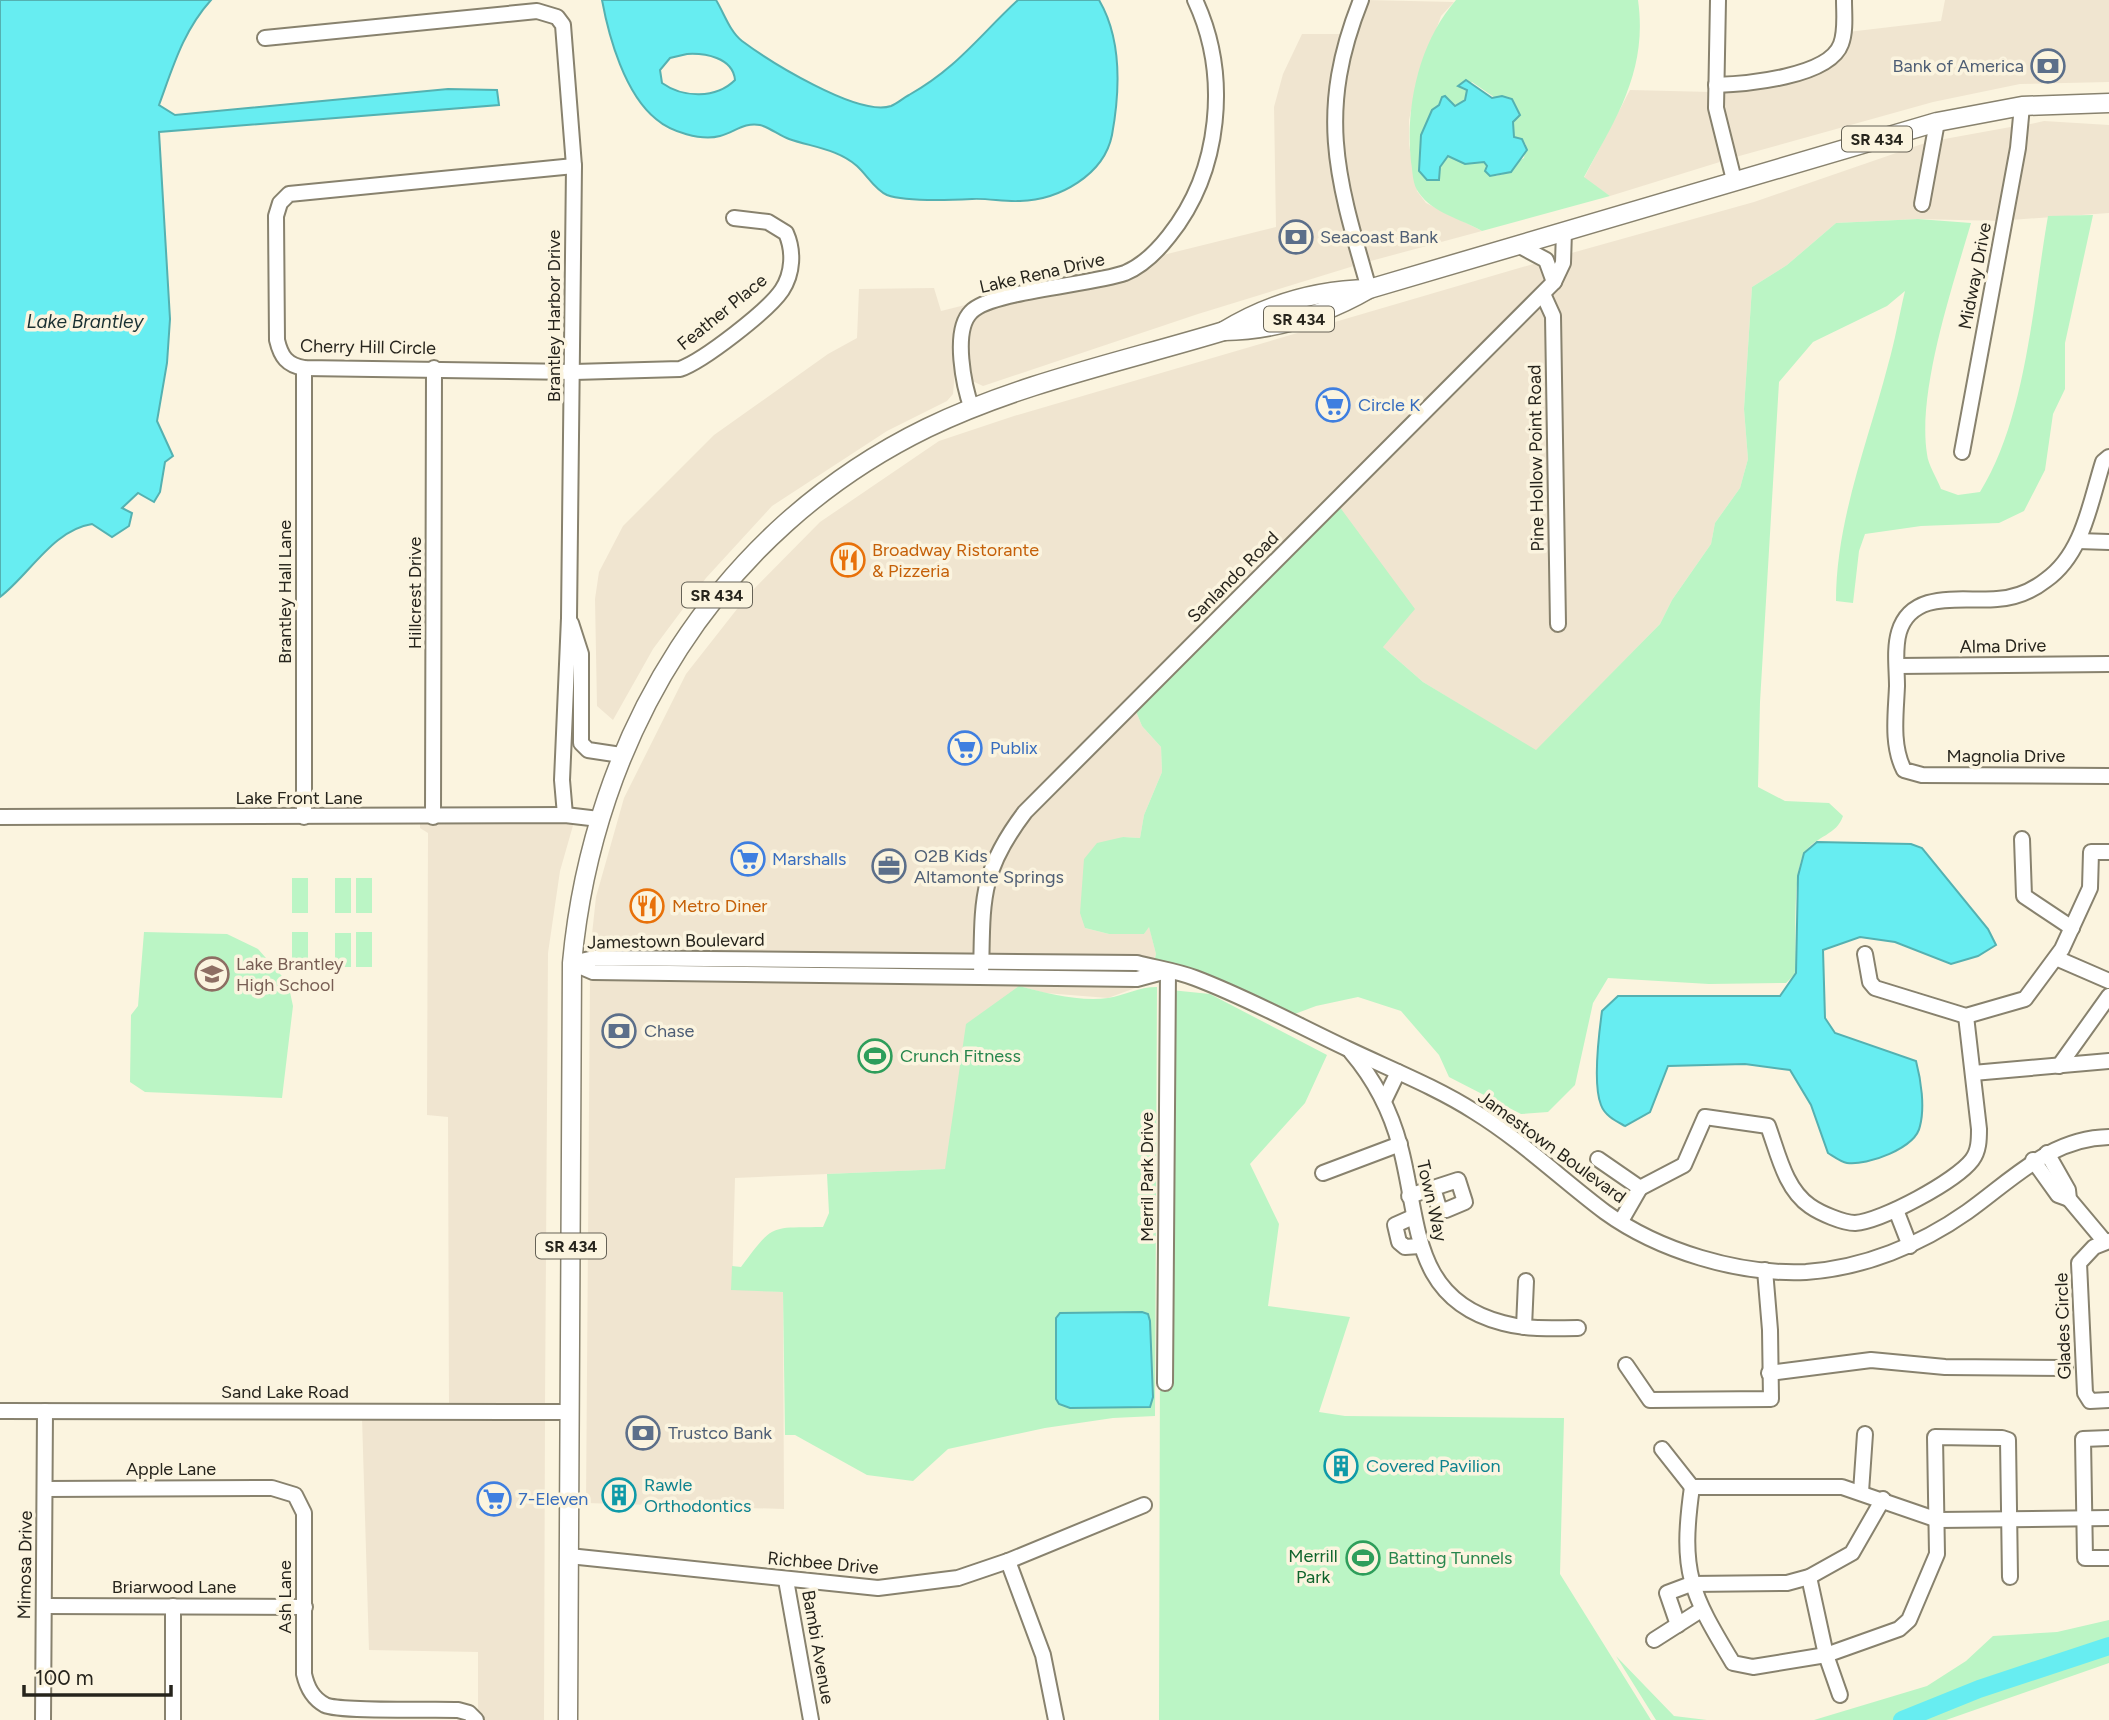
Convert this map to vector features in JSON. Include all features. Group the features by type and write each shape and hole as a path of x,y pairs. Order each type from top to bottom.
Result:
{"main road":[{"name":"SR 434","path":"568,1720 572,963 578,906 598,819 621,755 654,685 685,637 728,582 772,536 817,498 872,460 925,429 972,409 1224,331 1261,330 1336,308 1369,289 1937,122 2022,106 2109,103"}],"street":[{"name":"Lake Rena Drive","path":"972,409 962,377 964,326 969,313 989,302 1103,280 1129,272 1157,251 1183,218 1199,191 1207,162 1217,85 1215,55 1195,0"},
{"path":"1361,0 1340,65 1335,142 1343,199 1369,289"},
{"path":"1718,0 1718,122 1734,180"},
{"path":"1716,85 1753,84 1827,60 1841,45 1844,0"},
{"name":"Brantley Harbor Drive","path":"265,38 537,11 557,17 566,33 574,166 574,372 569,618 562,780 565,816"},
{"name":"Midway Drive","path":"1962,452 2018,148 2022,106"},
{"path":"1922,204 1937,122"},
{"name":"Cherry Hill Circle","path":"574,166 289,194 281,203 276,216 277,340 280,355 292,366 574,372"},
{"name":"Feather Place","path":"574,372 660,371 696,363 772,301 788,276 792,256 786,233 768,222 734,218"},
{"name":"Sanlando Road","path":"981,969 984,890 992,863 1025,812 1543,294 1554,282 1563,263 1564,231"},
{"path":"1518,245 1546,260 1554,282"},
{"name":"Pine Hollow Point Road","path":"1543,294 1553,316 1558,624"},
{"name":"Brantley Hall Lane","path":"304,368 304,817"},
{"name":"Hillcrest Drive","path":"433,817 434,368"},
{"path":"1897,666 1900,629 1913,611 1947,599 1996,600 2031,590 2060,568 2078,541 2103,462 2109,457"},
{"path":"2078,541 2109,541"},
{"name":"Brantley Harbor Drive","path":"569,618 581,654 581,743 588,750 621,755"},
{"name":"Alma Drive","path":"1897,666 2109,664"},
{"name":"Magnolia Drive","path":"1897,666 1896,748 1904,770 1922,775 2109,776"},
{"name":"Lake Front Lane","path":"0,817 565,816 598,819"},
{"path":"2022,839 2024,895 2072,928"},
{"path":"1865,954 1870,982 1875,988 1966,1016 2025,999 2056,958 2090,888 2091,852 2109,852"},
{"path":"2056,958 2109,981"},
{"name":"Jamestown Boulevard","path":"572,963 593,972 981,969 1136,979 1168,971 1192,976 1398,1072 1474,1111 1621,1221 1692,1255 1765,1270 1806,1272 1846,1266 1910,1246 1968,1211 2033,1160 2077,1142 2109,1137"},
{"name":"Merril Park Drive","path":"1165,1383 1168,971"},
{"path":"2059,1066 2109,996"},
{"path":"1621,1221 1640,1188 1684,1166 1705,1117 1768,1126 1787,1181 1809,1206 1854,1223 1896,1210 1937,1186 1974,1158 1979,1142 1966,1016"},
{"name":"Town Way","path":"1347,1049 1363,1067 1384,1101 1400,1144 1420,1246 1450,1294 1476,1314 1524,1327 1578,1328"},
{"path":"1973,1073 2109,1061"},
{"path":"1384,1101 1398,1072"},
{"path":"1323,1173 1400,1144"},
{"name":"Glades Circle","path":"2047,1153 2068,1190 2069,1199"},
{"path":"1598,1159 1640,1188"},
{"name":"Glades Circle","path":"2033,1160 2058,1195 2069,1199 2107,1241 2086,1253 2079,1263 2085,1393 2090,1401 2109,1400"},
{"path":"1409,1196 1433,1188 1458,1180 1465,1193 1465,1202 1446,1210 1437,1206 1433,1188"},
{"path":"1896,1210 1910,1246"},
{"path":"1626,1365 1650,1400 1658,1402 1771,1399 1770,1330 1765,1270"},
{"path":"1524,1327 1526,1281"},
{"path":"1769,1373 1871,1360 1945,1367 2066,1368"},
{"name":"Sand Lake Road","path":"0,1411 570,1412"},
{"name":"Mimosa Drive","path":"43,1720 45,1411"},
{"path":"1861,1492 1864,1434"},
{"path":"1662,1449 1692,1487 1688,1522 1688,1572 1701,1610 1733,1663 1753,1668 1826,1655 1899,1629 1909,1620 1937,1554 1935,1437 2002,1437 2008,1440 2010,1577"},
{"path":"2109,1438 2083,1439 2085,1558 2109,1558"},
{"path":"1692,1487 1842,1487 1938,1520 2109,1518"},
{"name":"Apple Lane","path":"45,1489 272,1488 295,1495"},
{"name":"Ash Lane","path":"295,1495 304,1513 304,1674 307,1687 316,1698 335,1708 458,1710 469,1713 476,1720"},
{"path":"1678,1625 1667,1593 1691,1584 1787,1583 1808,1577 1852,1553 1883,1499"},
{"name":"Richbee Drive","path":"569,1556 878,1588 958,1578 1008,1561 1144,1505"},
{"path":"1008,1561 1043,1655 1056,1720"},
{"path":"1808,1577 1826,1655 1840,1695"},
{"name":"Bambi Avenue","path":"786,1580 811,1720"},
{"name":"Briarwood Lane","path":"44,1606 305,1607"},
{"path":"173,1606 173,1720"},
{"path":"1654,1640 1701,1610"}],"shaded area":[{"path":"1366,0 1454,2 1441,16 1417,83 1409,120 1409,144 1417,191 1426,203 1482,231 1367,262 1342,170 1341,93 1353,32"},
{"path":"1945,0 2109,0 2109,82 2020,84 1933,102 1732,158 1723,121 1721,90 1754,89 1818,71 1848,32 1941,21"},
{"path":"1302,34 1343,34 1330,143 1338,200 1357,265 1198,314 983,386 970,380 968,339 973,317 990,307 1104,286 1132,276 1159,256 1276,227 1274,107 1283,74"},
{"path":"1630,90 1711,92 1713,123 1723,161 1610,196 1584,178"},
{"path":"2044,121 2109,125 2109,213 2010,220 2026,125"},
{"path":"2016,126 1999,221 1918,219 1836,223 1787,265 1752,287 1744,409 1748,459 1740,488 1715,523 1711,544 1672,600 1660,624 1536,751 1423,682 1383,647 1339,506 1541,303 1548,317 1553,630 1563,630 1558,316 1549,295 1560,286 1568,254 1754,202 1928,142 1916,208 1925,211 1939,140"},
{"path":"1540,262 1549,280 1001,835 988,860 979,889 977,956 590,953 596,897 624,798 686,674 748,595 820,522 939,441 1014,416"},
{"path":"934,288 941,311 973,303 959,325 953,394 947,401 887,431 772,506 706,578 653,649 613,720 597,706 595,599 599,572 623,526 714,435 828,354 857,338 859,289"},
{"path":"1135,709 1142,726 1161,747 1162,772 1144,815 1140,838 1123,837 1084,859 1085,928 1109,934 1144,934 1149,926 1156,954 1154,962 987,956 989,891 997,865 1029,816"},
{"path":"574,822 560,871 548,953 545,1406 449,1406 448,1117 427,1115 428,833 420,828 420,823"},
{"path":"590,976 1138,987 1108,998 1045,993 1019,986 945,1169 735,1178 732,1289 783,1292 784,1509 586,1503"},
{"path":"362,1417 545,1418 544,1720 482,1720 478,1713 478,1652 369,1650"}],"green space":[{"path":"1456,0 1638,0 1640,26 1634,72 1618,114 1584,177 1610,196 1482,231 1440,211 1425,200 1413,178 1410,119 1417,76 1443,17","holes":["1472,82 1520,115 1513,122 1514,138 1526,144 1524,158 1517,162 1511,172 1496,176 1484,162 1465,164 1448,156 1440,167 1420,162 1426,126 1434,112 1445,96 1452,105 1460,104 1467,96 1467,90 1462,89"]},
{"path":"2093,215 2065,343 2065,389 2053,414 2045,470 2024,511 1999,523 1921,526 1865,534 1859,551 1853,603 1836,601 1841,541 1905,291 1887,306 1813,342 1779,382 1760,702 1758,787 1785,801 1829,803 1843,816 1836,827 1805,852 1801,861 1796,910 1796,973 1786,983 1709,984 1608,978 1593,1003 1575,1085 1548,1112 1521,1114 1449,1077 1439,1055 1401,1011 1358,997 1316,1006 1292,1015 1154,962 1156,954 1149,927 1144,934 1109,934 1085,928 1080,913 1084,859 1097,843 1123,837 1140,838 1144,815 1162,772 1161,747 1142,726 1135,709 1339,506 1415,609 1383,647 1423,682 1536,750 1660,624 1672,600 1711,544 1715,523 1740,488 1748,459 1744,409 1752,287 1787,265 1836,223 1918,219 1971,223 1938,338 1927,400 1925,429 1928,458 1941,489 1958,495 1980,492 1996,463 2018,395 2048,216"},
{"path":"292,878 308,878 308,913 292,913"},
{"path":"335,878 351,878 351,913 335,913"},
{"path":"356,878 372,878 372,913 356,913"},
{"path":"144,932 227,934 258,949 288,983 293,1006 282,1098 145,1092 130,1082 131,1015 138,1006"},
{"path":"292,932 308,932 308,967 292,967"},
{"path":"356,932 372,932 372,967 356,967"},
{"path":"335,933 351,933 351,967 335,967"},
{"path":"1019,986 1086,999 1114,997 1157,987 1155,1416 1113,1418 1045,1428 948,1449 913,1481 867,1475 795,1435 785,1435 783,1292 731,1290 732,1266 741,1267 760,1242 774,1231 792,1227 823,1227 829,1213 827,1174 945,1169 966,1024","holes":["1142,1312 1056,1399 1056,1318 1060,1313"]},
{"name":"Merrill Park","path":"1161,989 1210,994 1327,1055 1305,1103 1250,1164 1279,1224 1268,1306 1350,1317 1319,1412 1345,1416 1564,1418 1560,1574 1651,1720 1159,1720"},
{"path":"2109,1620 2109,1663 1946,1720 1814,1720 1927,1686 1966,1661 1993,1636 2057,1632"},
{"path":"1616,1656 1674,1716 1707,1720 1656,1720"}],"water":[{"name":"Lake Brantley","path":"0,0 211,0 186,37 159,105 175,115 448,89 497,90 499,105 159,132 170,319 167,363 157,421 173,456 165,462 160,492 154,502 138,493 122,508 132,513 129,526 112,537 92,524 65,535 0,597"},
{"path":"602,0 716,0 734,33 755,50 836,96 876,107 894,105 941,74 1018,0 1099,0 1112,31 1117,66 1117,101 1112,135 1100,162 1090,173 1078,183 1050,196 1014,201 917,200 895,197 879,190 850,160 789,139 763,126 754,124 720,136 704,137 686,134 662,124 645,108 627,80","holes":["694,54 723,61 733,72 735,80 719,91 699,94 680,92 662,83 660,70 670,58"]},
{"path":"1466,80 1492,98 1502,96 1512,99 1520,115 1513,122 1514,137 1522,139 1527,150 1511,172 1490,176 1485,171 1487,166 1484,162 1465,164 1448,156 1440,167 1439,180 1427,180 1419,171 1421,135 1432,110 1439,105 1442,97 1445,96 1455,106 1465,100 1467,90 1458,86"},
{"path":"1817,842 1911,844 1922,848 1988,929 1996,945 1978,956 1951,964 1895,942 1860,937 1823,950 1825,1018 1835,1033 1916,1061 1922,1102 1917,1134 1900,1148 1878,1158 1856,1163 1842,1161 1828,1153 1811,1105 1790,1070 1745,1064 1668,1066 1650,1112 1625,1126 1611,1118 1601,1105 1597,1085 1602,1011 1618,996 1780,996 1796,973 1798,876 1804,853"},
{"path":"1060,1313 1148,1314 1150,1321 1153,1397 1150,1407 1070,1408 1059,1404 1056,1399 1056,1318"}],"waterway":[{"path":"1902,1720 1979,1689 2109,1646"}],"place":[{"name":"Bank of America","path":"2048,66"},
{"name":"Seacoast Bank","path":"1296,237"},
{"name":"Circle K","path":"1333,405"},
{"name":"Broadway Ristorante & Pizzeria","path":"848,560"},
{"name":"Publix","path":"965,748"},
{"name":"Marshalls","path":"748,859"},
{"name":"O2B Kids Altamonte Springs","path":"889,866"},
{"name":"Metro Diner","path":"647,906"},
{"name":"Lake Brantley High School","path":"212,974"},
{"name":"Chase","path":"619,1031"},
{"name":"Crunch Fitness","path":"875,1056"},
{"name":"Trustco Bank","path":"643,1433"},
{"name":"Covered Pavilion","path":"1341,1466"},
{"name":"Rawle Orthodontics","path":"619,1495"},
{"name":"7-Eleven","path":"494,1499"},
{"name":"Batting Tunnels","path":"1363,1558"}]}
